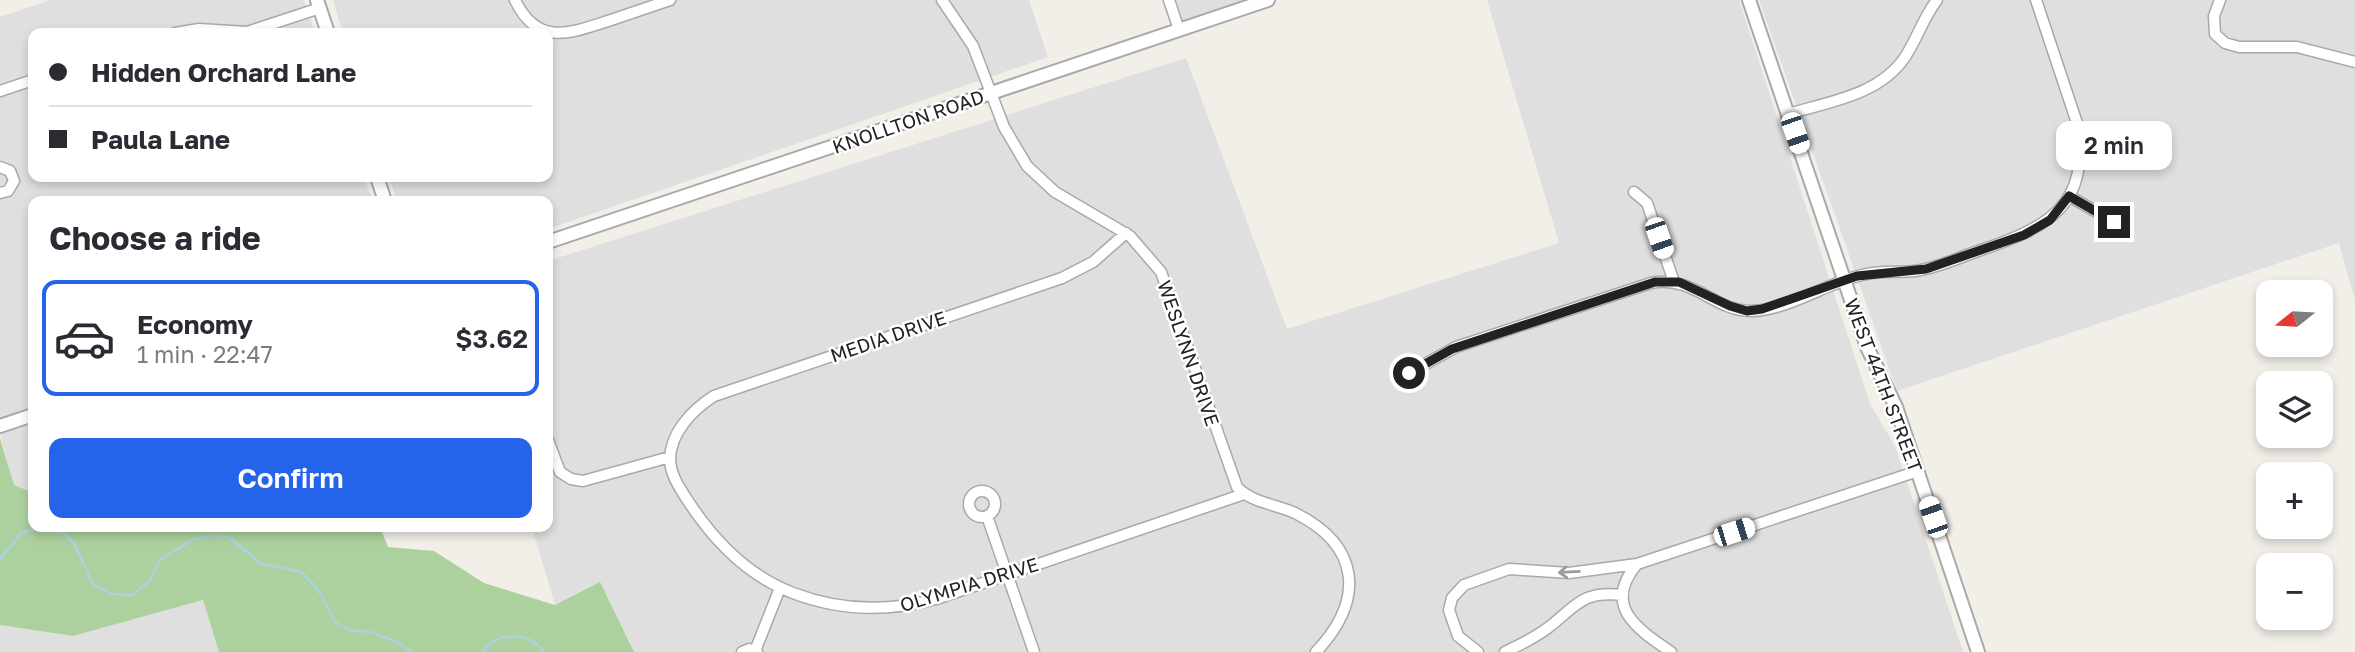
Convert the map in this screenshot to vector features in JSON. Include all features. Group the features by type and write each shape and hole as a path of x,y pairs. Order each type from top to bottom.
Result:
{"street":[{"path":"516,0 532,24 543,28"},
{"path":"553,32 560,34 577,32 670,0"},
{"name":"WESLYNN DRIVE","path":"942,0 971,42 993,92 1007,135 1033,173 1055,192 1126,233 1145,251 1167,284 1232,478 1244,494"},
{"path":"1169,0 1179,30"},
{"name":"KNOLLTON ROAD","path":"553,240 1268,0"},
{"name":"WEST 44TH STREET","path":"1749,0 1869,354 1896,407 1978,652"},
{"path":"1788,114 1857,93 1883,80 1904,58 1921,23 1937,0"},
{"path":"1409,373 1456,347 1644,285 1674,282 1688,285 1730,306 1750,311 1870,273 1926,269 2024,235 2050,220 2069,196 2080,162 2079,132 2036,0"},
{"path":"2220,0 2214,16 2217,39 2239,47 2269,45 2312,50 2355,62"},
{"path":"257,28 318,4 326,28"},
{"path":"0,92 28,82"},
{"path":"0,167 10,171 14,181 10,189 0,193"},
{"path":"1633,191 1647,203 1674,282"},
{"path":"2069,196 2114,222"},
{"name":"MEDIA DRIVE","path":"670,457 673,442 688,418 703,403 721,393 1062,278 1093,262 1126,233"},
{"path":"0,426 28,417"},
{"path":"553,453 560,472 578,481 670,457"},
{"name":"OLYMPIA DRIVE","path":"670,457 676,483 709,531 744,565 780,588 831,604 886,608 928,601 1244,494"},
{"path":"1478,652 1458,636 1450,615 1450,601 1461,587 1509,569 1569,573 1637,564 1917,471"},
{"path":"1244,494 1302,517 1336,544 1348,562 1351,589 1336,625 1316,652"},
{"path":"987,516 1005,575 1034,652"},
{"path":"1637,564 1626,580 1622,595 1631,622 1671,652"},
{"path":"742,652 756,651 780,588"},
{"path":"1505,652 1545,630 1584,598 1596,594 1622,595"}],"shaded area":[{"path":"50,0 304,0 313,28 28,28 28,182 366,182 371,196 28,196 28,409 0,418 0,17"},
{"path":"333,0 1029,0 1048,57 553,227 553,196 395,196 391,182 553,182 553,28 341,28"},
{"path":"1175,0 1245,0 1182,21"},
{"path":"1487,0 1739,0 1870,404 1895,446 1963,652 634,652 600,583 555,605 533,532 553,532 553,259 1186,58 1287,329 1559,243"},
{"path":"1759,0 2355,0 2355,300 2339,243 1897,391"},
{"path":"28,426 28,491 14,486 0,434"},
{"path":"203,600 219,652 0,652 0,625 73,636"}],"green space":[{"path":"0,438 14,485 28,491 28,532 382,532 388,547 434,551 484,583 555,605 600,582 634,652 219,652 203,600 73,636 0,625"}],"waterway":[{"path":"0,559 22,533 28,531"},
{"path":"58,532 74,543 92,583 111,594 133,595 150,580 160,560 192,540 211,536 229,537 260,563 301,572 317,588 336,623 350,630 371,632 397,642 412,652"},
{"path":"483,652 497,640 513,636 530,640 544,652"}],"route":[{"path":"1409,373 1452,349 1655,282 1684,284 1741,310 1758,310 1863,274 1926,269 2024,235 2050,220 2069,196 2114,222"}]}
